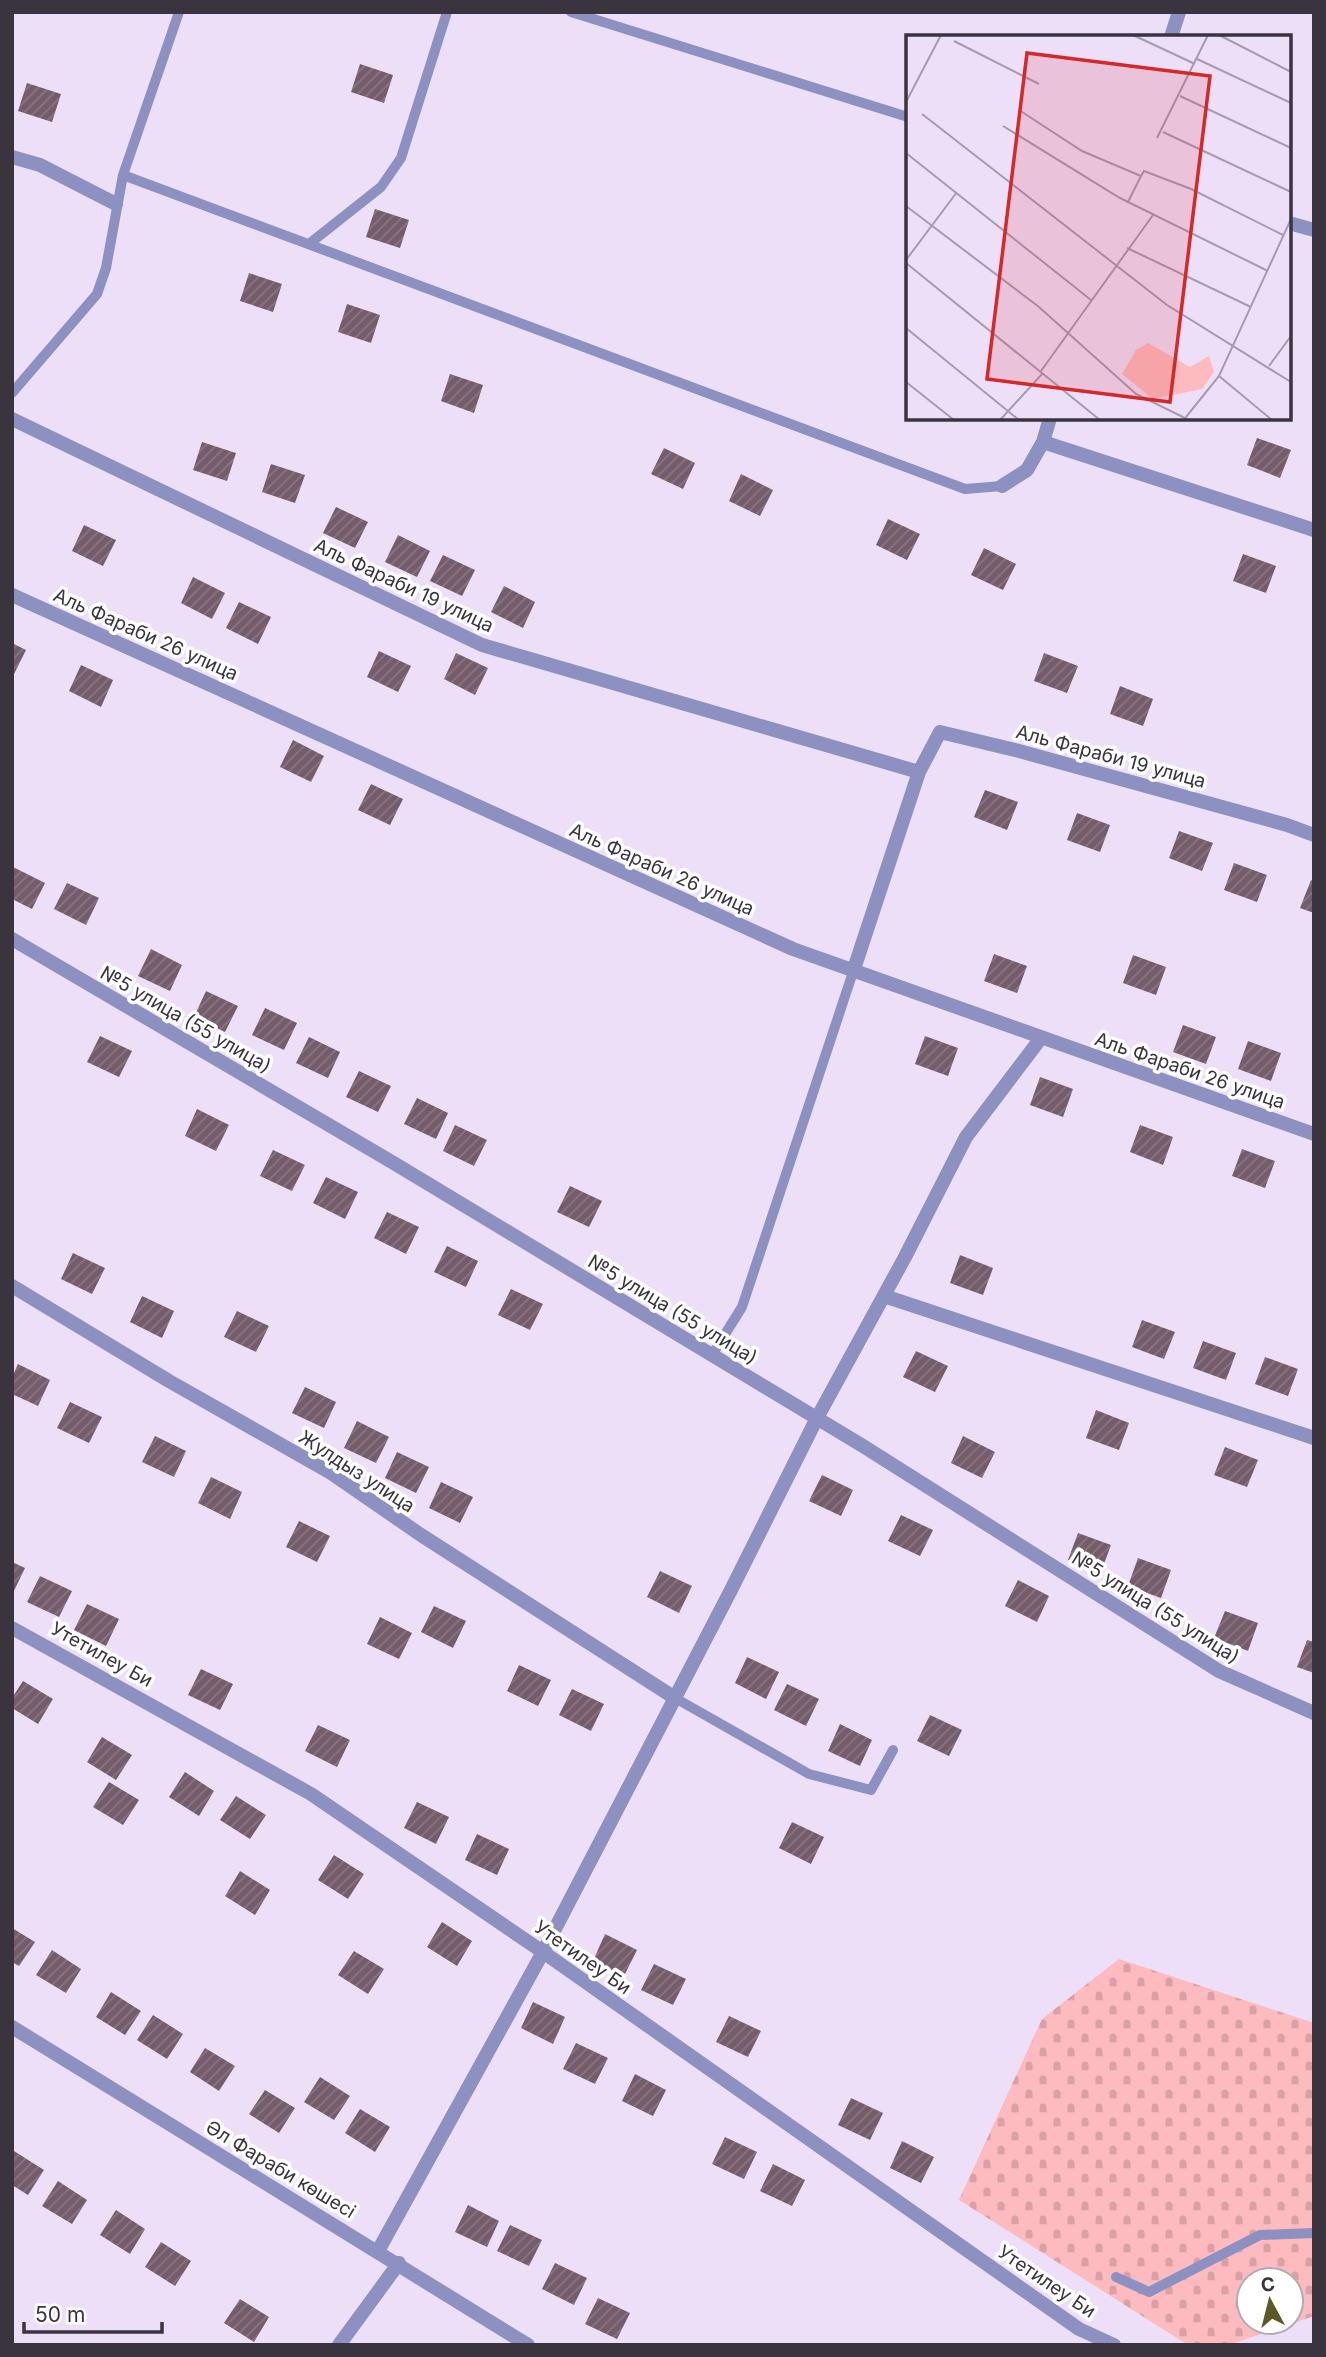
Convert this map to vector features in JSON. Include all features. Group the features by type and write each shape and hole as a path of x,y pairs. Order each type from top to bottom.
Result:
{"street":[{"path":"1172,35 1179,12"},
{"path":"12,157 40,165 116,204"},
{"path":"1291,224 1314,230"},
{"name":"Аль Фараби 19 улица","path":"12,419 482,645 919,772"},
{"path":"1002,486 1027,470 1043,442 1049,420"},
{"path":"1043,442 1314,530"},
{"name":"Аль Фараби 26 улица","path":"12,595 793,949 1314,1134"},
{"name":"Аль Фараби 19 улица","path":"853,972 919,772 940,732 1019,751 1287,825 1314,835"},
{"name":"№5 улица (55 улица)","path":"12,939 404,1169 712,1355 1219,1671 1314,1713"},
{"path":"378,2251 543,1952 817,1419 966,1137 1041,1038"},
{"name":"Жулдыз улица","path":"12,1286 169,1381 331,1473 421,1535 675,1698"},
{"path":"884,1296 1314,1438"},
{"name":"Утетилеу Би","path":"12,1628 311,1794 543,1952 1079,2329 1114,2345"},
{"name":"Әл Фараби көшесі","path":"12,2027 399,2263 528,2345"},
{"path":"339,2345 399,2263"}],"lane":[{"path":"12,393 97,294 106,268 123,175 179,12"},
{"path":"310,244 381,187 401,158 447,12"},
{"path":"571,12 906,116"},
{"path":"123,175 965,489 1002,486"},
{"path":"712,1355 742,1307 853,972"},
{"path":"675,1698 808,1774 871,1790 893,1751"},
{"path":"1116,2277 1149,2292 1261,2235 1314,2234"}],"green space":[{"path":"1119,1959 1314,2023 1314,2316 1305,2319 1305,2266 1235,2266 1235,2336 1255,2336 1229,2345 1188,2345 959,2200 1042,2019"}],"building":[{"path":"360,64 393,75 384,103 351,92"},
{"path":"27,83 61,94 52,122 18,111"},
{"path":"375,209 409,220 400,248 366,237"},
{"path":"249,273 282,284 273,312 240,301"},
{"path":"347,304 380,315 371,343 338,332"},
{"path":"450,374 483,385 474,413 441,401"},
{"path":"1257,438 1291,450 1280,478 1247,465"},
{"path":"202,442 236,453 227,481 193,470"},
{"path":"664,448 695,463 683,489 651,474"},
{"path":"271,464 305,475 295,503 262,492"},
{"path":"741,474 773,490 760,516 729,501"},
{"path":"336,507 368,522 355,548 323,533"},
{"path":"888,519 920,534 907,560 876,545"},
{"path":"84,525 116,540 103,566 72,551"},
{"path":"398,535 430,551 417,577 385,562"},
{"path":"984,548 1016,564 1003,590 971,575"},
{"path":"1243,554 1276,566 1266,593 1233,581"},
{"path":"443,555 475,570 462,596 430,581"},
{"path":"193,577 225,593 212,619 181,603"},
{"path":"504,586 535,602 523,628 491,612"},
{"path":"239,602 271,617 258,644 226,628"},
{"path":"12,643 26,650 12,678"},
{"path":"379,651 411,666 398,692 367,677"},
{"path":"456,653 488,668 475,695 444,679"},
{"path":"1044,653 1078,666 1067,693 1034,681"},
{"path":"81,665 113,680 101,707 69,691"},
{"path":"1120,686 1153,699 1143,726 1110,714"},
{"path":"293,740 324,756 311,782 280,767"},
{"path":"371,784 403,799 390,825 358,810"},
{"path":"985,790 1018,802 1007,830 974,817"},
{"path":"1077,813 1110,825 1100,852 1067,840"},
{"path":"1179,831 1213,843 1202,871 1169,858"},
{"path":"1234,863 1267,875 1257,902 1224,890"},
{"path":"13,867 45,883 32,909 12,899"},
{"path":"1311,880 1314,882 1314,913 1300,908"},
{"path":"67,883 99,898 86,925 54,909"},
{"path":"151,949 182,965 170,991 138,976"},
{"path":"994,954 1027,966 1017,993 984,981"},
{"path":"1133,955 1166,967 1156,995 1123,983"},
{"path":"206,991 238,1006 225,1032 194,1017"},
{"path":"265,1008 297,1023 284,1050 252,1035"},
{"path":"1183,1025 1216,1037 1206,1064 1173,1052"},
{"path":"100,1036 132,1051 119,1077 87,1062"},
{"path":"925,1036 958,1048 948,1076 915,1064"},
{"path":"309,1037 340,1052 328,1078 296,1063"},
{"path":"1248,1041 1281,1053 1271,1081 1238,1069"},
{"path":"359,1071 391,1086 378,1112 346,1097"},
{"path":"1040,1077 1073,1089 1063,1117 1030,1105"},
{"path":"417,1098 448,1113 436,1139 404,1124"},
{"path":"197,1109 229,1125 216,1151 185,1136"},
{"path":"455,1125 487,1140 474,1166 443,1151"},
{"path":"1140,1125 1173,1137 1163,1165 1130,1152"},
{"path":"1242,1149 1275,1161 1265,1188 1232,1176"},
{"path":"273,1150 305,1165 292,1191 260,1176"},
{"path":"326,1177 358,1192 345,1219 313,1203"},
{"path":"570,1186 602,1201 589,1227 557,1212"},
{"path":"387,1212 419,1227 406,1254 374,1238"},
{"path":"447,1246 478,1261 466,1287 434,1272"},
{"path":"73,1253 105,1268 92,1294 61,1279"},
{"path":"960,1255 993,1268 983,1295 950,1283"},
{"path":"511,1289 543,1304 530,1330 498,1315"},
{"path":"142,1296 174,1311 162,1338 130,1322"},
{"path":"237,1311 269,1326 256,1352 224,1337"},
{"path":"1142,1320 1175,1332 1164,1359 1132,1347"},
{"path":"1203,1341 1236,1353 1226,1380 1193,1368"},
{"path":"916,1351 948,1366 935,1392 903,1377"},
{"path":"1265,1357 1298,1369 1288,1396 1255,1384"},
{"path":"18,1364 50,1380 38,1406 12,1394 12,1377"},
{"path":"305,1387 336,1402 324,1428 292,1413"},
{"path":"70,1402 102,1417 89,1443 57,1428"},
{"path":"1096,1410 1129,1423 1119,1450 1086,1438"},
{"path":"357,1421 389,1437 376,1463 344,1448"},
{"path":"155,1436 186,1451 174,1477 142,1462"},
{"path":"963,1436 995,1452 982,1478 951,1463"},
{"path":"1225,1447 1258,1460 1247,1487 1214,1475"},
{"path":"397,1452 429,1467 416,1493 385,1478"},
{"path":"822,1475 853,1490 841,1516 809,1501"},
{"path":"211,1477 242,1492 230,1519 198,1503"},
{"path":"441,1482 473,1497 460,1523 429,1508"},
{"path":"901,1515 933,1530 920,1556 888,1541"},
{"path":"299,1521 330,1536 317,1562 286,1547"},
{"path":"1078,1533 1111,1545 1101,1572 1068,1560"},
{"path":"1138,1558 1171,1570 1161,1598 1128,1586"},
{"path":"12,1562 25,1568 12,1595"},
{"path":"660,1571 692,1586 679,1613 647,1597"},
{"path":"40,1576 72,1591 59,1617 27,1602"},
{"path":"1018,1580 1049,1596 1037,1622 1005,1606"},
{"path":"87,1604 119,1619 106,1646 74,1630"},
{"path":"434,1606 466,1621 453,1648 421,1632"},
{"path":"1225,1611 1258,1623 1248,1651 1214,1638"},
{"path":"380,1617 412,1633 399,1659 367,1644"},
{"path":"1307,1640 1314,1642 1314,1673 1297,1667"},
{"path":"747,1657 779,1672 766,1699 735,1683"},
{"path":"519,1665 551,1680 538,1706 507,1691"},
{"path":"201,1669 233,1684 220,1710 188,1695"},
{"path":"23,1681 53,1699 38,1724 12,1708 12,1698"},
{"path":"787,1684 819,1699 806,1726 774,1710"},
{"path":"572,1689 604,1704 591,1731 559,1715"},
{"path":"930,1715 962,1730 949,1756 917,1741"},
{"path":"840,1724 872,1740 860,1766 828,1751"},
{"path":"318,1725 350,1740 337,1767 305,1751"},
{"path":"102,1737 132,1755 116,1780 87,1762"},
{"path":"185,1772 214,1791 199,1816 169,1797"},
{"path":"109,1782 139,1800 123,1825 93,1807"},
{"path":"236,1796 266,1815 250,1839 220,1820"},
{"path":"417,1802 449,1817 436,1844 404,1828"},
{"path":"792,1822 824,1837 811,1864 779,1848"},
{"path":"477,1834 509,1849 497,1875 465,1860"},
{"path":"334,1855 364,1874 348,1899 318,1880"},
{"path":"240,1871 270,1890 255,1915 225,1896"},
{"path":"442,1922 472,1941 457,1966 427,1947"},
{"path":"12,1928 35,1942 19,1966 12,1962"},
{"path":"605,1934 637,1950 624,1976 593,1961"},
{"path":"52,1950 81,1969 66,1993 36,1975"},
{"path":"354,1951 384,1969 368,1994 338,1975"},
{"path":"654,1964 686,1979 673,2005 641,1990"},
{"path":"111,1992 141,2011 125,2035 96,2017"},
{"path":"533,2002 565,2017 553,2044 521,2028"},
{"path":"153,2015 183,2034 167,2059 137,2040"},
{"path":"729,2016 761,2031 748,2057 716,2042"},
{"path":"576,2043 608,2058 595,2084 563,2069"},
{"path":"205,2048 235,2066 219,2091 190,2072"},
{"path":"635,2074 666,2090 653,2116 622,2101"},
{"path":"320,2077 350,2096 334,2120 304,2102"},
{"path":"265,2090 295,2108 279,2133 249,2114"},
{"path":"851,2098 883,2113 870,2140 838,2125"},
{"path":"360,2109 390,2127 375,2152 345,2133"},
{"path":"725,2137 757,2152 744,2179 712,2164"},
{"path":"902,2141 934,2157 921,2183 890,2168"},
{"path":"14,2151 44,2170 28,2195 12,2185"},
{"path":"773,2164 805,2180 792,2206 760,2191"},
{"path":"58,2181 87,2200 72,2224 42,2206"},
{"path":"468,2205 499,2221 487,2247 455,2232"},
{"path":"116,2210 145,2229 130,2254 100,2235"},
{"path":"510,2225 542,2240 529,2266 497,2251"},
{"path":"161,2242 191,2261 175,2286 145,2267"},
{"path":"555,2263 587,2278 574,2305 542,2289"},
{"path":"598,2298 630,2313 617,2339 585,2324"},
{"path":"240,2299 269,2317 254,2342 224,2323"}]}
